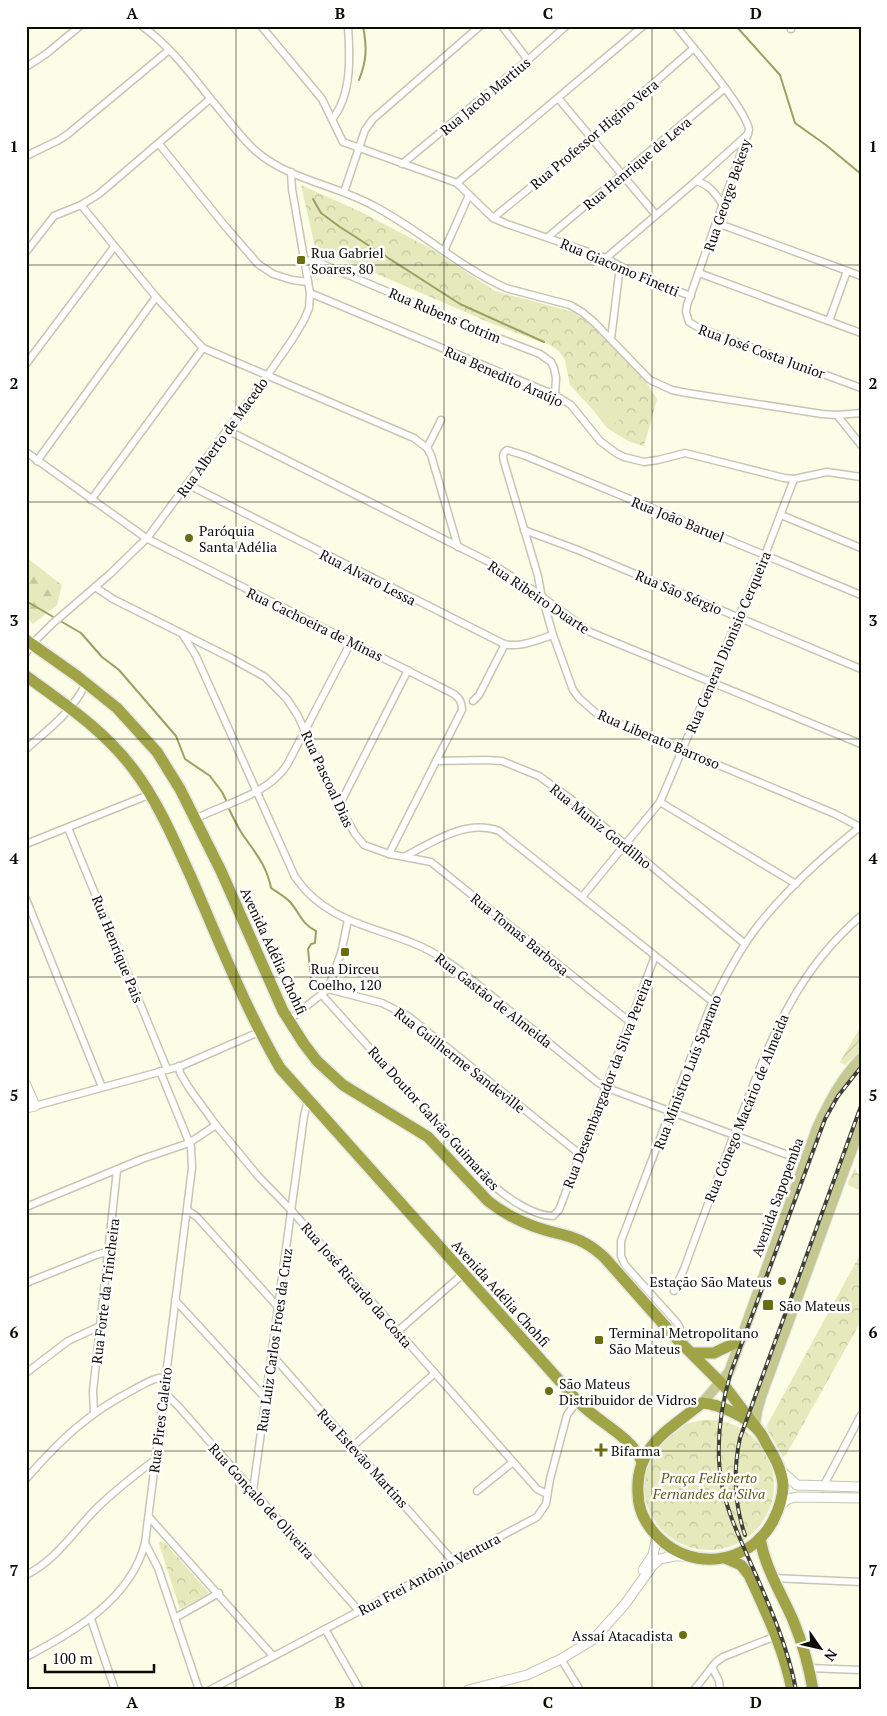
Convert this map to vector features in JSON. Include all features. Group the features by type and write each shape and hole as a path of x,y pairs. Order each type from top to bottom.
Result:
{"highway":[{"name":"Avenida Adélia Chohfi","path":"28,646 86,683 116,708 157,752 180,789 221,871 283,1011 304,1044 328,1072 360,1097 428,1138 497,1208 514,1219 535,1227 567,1234 595,1249 683,1345 735,1397 757,1427"},
{"name":"Avenida Adélia Chohfi","path":"26,676 72,708 104,734 151,794 169,828 259,1032 280,1068 578,1400 636,1451 642,1462"},
{"path":"692,1353 714,1353 739,1341"},
{"path":"702,1403 728,1410 757,1427 781,1471 783,1489 780,1505 770,1527 760,1538 744,1550 725,1558 700,1559 688,1556 667,1546 650,1529 645,1521 638,1498 638,1477 642,1462 650,1447 658,1438 702,1403"},
{"path":"760,1538 762,1552 772,1578 793,1621 813,1690"},
{"path":"725,1558 736,1562 745,1569 776,1636 788,1670 792,1690"}],"main road":[{"name":"Avenida Sapopemba","path":"702,1403 729,1372 804,1161 828,1104 840,1084 861,1058"},
{"path":"26,1085 31,1107"},
{"path":"757,1427 757,1412 761,1397 861,1125"},
{"path":"781,1471 797,1485 861,1488"},
{"path":"780,1505 788,1499 796,1497 861,1498"},
{"path":"587,1642 590,1635 622,1600 649,1562 653,1555 657,1536"},
{"path":"468,1690 527,1675 561,1659 594,1639 660,1560 674,1556 688,1556"}],"street":[{"path":"26,67 46,54 80,26"},
{"path":"142,26 169,50 256,151 276,166 377,207 477,273 506,288 570,305 595,323 650,380 672,390 837,415 861,413"},
{"path":"261,26 322,99 333,118 343,142 457,183 493,218"},
{"path":"333,118 340,107 346,85 349,55 348,26"},
{"path":"344,192 365,130 373,119 480,26"},
{"path":"502,26 528,60"},
{"name":"Rua Jacob Martius","path":"402,164 528,60 566,26"},
{"path":"457,183 643,26"},
{"name":"Rua George Bekesy","path":"676,26 725,88 748,122 748,133 691,296"},
{"name":"Rua Professor Higino Vera","path":"493,218 591,138 694,48"},
{"path":"26,156 68,134 169,50"},
{"name":"Rua Henrique de Leva","path":"548,238 725,88"},
{"path":"558,98 656,215"},
{"path":"26,252 54,216 81,205 99,194 210,99"},
{"path":"606,258 696,181 748,133"},
{"path":"159,144 258,264 273,274 292,280 308,282"},
{"name":"Rua Alberto de Macedo","path":"28,646 146,539 267,376 304,320 309,308 310,293 291,172"},
{"path":"696,181 712,189 723,205"},
{"path":"444,251 469,195"},
{"path":"81,205 156,297 203,348 414,438 427,448 431,455 458,547"},
{"name":"Rua Giacomo Finetti","path":"493,218 606,258 638,276 691,296"},
{"path":"717,223 861,276"},
{"path":"26,364 114,247"},
{"name":"Rua Rubens Cotrim","path":"304,260 318,262 540,354 554,368 556,378 555,396"},
{"path":"610,340 620,266"},
{"path":"829,322 847,271"},
{"path":"699,273 861,333"},
{"name":"Rua Benedito Araújo","path":"310,293 555,396 571,405 600,441 624,457 644,462 685,453 794,479 827,472 861,477"},
{"name":"Rua José Costa Junior","path":"691,296 686,312 689,322 693,325 861,388"},
{"path":"37,461 156,297"},
{"path":"92,500 203,348"},
{"path":"837,415 861,445"},
{"path":"427,448 441,420"},
{"name":"Rua Ribeiro Duarte","path":"227,430 489,562 590,632 861,744"},
{"name":"Rua João Baruel","path":"504,462 502,456 507,450 526,456 861,595"},
{"name":"Rua Cachoeira de Minas","path":"26,452 146,539 408,670 454,694 461,701 462,710 388,854"},
{"name":"Rua Liberato Barroso","path":"504,462 553,635 573,690 587,706 597,714 860,826"},
{"name":"Rua General Dionisio Cerqueira","path":"582,897 660,802 765,555 794,479"},
{"name":"Rua Alvaro Lessa","path":"187,484 378,582 505,644 523,645 553,635"},
{"path":"781,515 861,548"},
{"name":"Rua São Sérgio","path":"524,530 578,550 861,669"},
{"name":"Rua Pascoal Dias","path":"95,587 113,599 265,677 287,699 298,716 355,834 364,845 388,854 406,856"},
{"name":"Rua Gastão de Almeida","path":"184,635 196,656 299,883 312,897 348,920 410,942 442,958 491,995 596,1082 804,1161"},
{"path":"195,819 256,791 281,775 351,642"},
{"path":"472,701 479,695 505,644"},
{"path":"340,806 408,670"},
{"path":"26,749 72,708 86,683"},
{"name":"Rua Muniz Gordilho","path":"436,761 502,761 529,770 572,800 746,944"},
{"path":"26,844 151,794"},
{"path":"660,802 796,884"},
{"path":"406,856 428,844 462,830 481,826 499,831 512,839 713,1002"},
{"name":"Rua Ministro Luís Sparano","path":"683,1345 680,1328 677,1323 620,1256 621,1241 713,1002 746,944 769,912 796,884 830,851 860,826"},
{"name":"Rua Henrique Pais","path":"68,828 164,1070 189,1143"},
{"name":"Rua Tomas Barbosa","path":"406,856 423,859 441,868 630,1022"},
{"path":"26,899 102,1087"},
{"name":"Rua Cônego Macário de Almeida","path":"674,1291 773,1033 795,991 824,953 861,916"},
{"path":"289,1020 328,989 341,953 348,920"},
{"name":"Rua Desembargador da Silva Pereira","path":"559,1210 655,956"},
{"name":"Rua Guilherme Sandeville","path":"328,989 382,1003 408,1016 581,1155"},
{"name":"Rua Doutor Galvão Guimarães","path":"322,995 494,1186 511,1199 544,1215 553,1216 559,1210"},
{"path":"31,1107 179,1066 259,1032"},
{"name":"Rua José Ricardo da Costa","path":"179,1066 180,1073 189,1088 216,1125 258,1176 291,1210 537,1489 548,1494"},
{"name":"Rua Luiz Carlos Froes da Cruz","path":"253,1491 304,1116 308,1100"},
{"path":"26,1208 189,1143 216,1125"},
{"name":"Rua Pires Caleiro","path":"26,1657 66,1636 91,1619 133,1574 142,1559 146,1543 192,1168 191,1147 189,1143"},
{"name":"Rua Forte da Trincheira","path":"94,1412 93,1391 118,1170"},
{"path":"187,1210 197,1218 278,1307"},
{"path":"26,1283 110,1251"},
{"path":"398,1331 463,1274"},
{"path":"175,1300 266,1399"},
{"path":"26,1373 68,1342 100,1326"},
{"name":"Rua Estevão Martins","path":"272,1355 453,1561"},
{"path":"353,1446 435,1373"},
{"path":"26,1479 48,1454 94,1412 156,1378 165,1377"},
{"name":"Rua Gonçalo de Oliveira","path":"164,1392 359,1610"},
{"name":"Rua Frei Antônio Ventura","path":"210,1690 537,1517 546,1504 550,1479 567,1415 578,1400"},
{"path":"823,1487 861,1415"},
{"path":"26,1575 46,1563 98,1506 156,1459"},
{"path":"477,1490 513,1462"},
{"path":"149,1517 274,1656"},
{"path":"146,1543 158,1568 198,1690"},
{"path":"772,1578 861,1582"},
{"path":"175,1618 219,1594"},
{"path":"91,1619 115,1690"},
{"path":"325,1629 360,1690"},
{"path":"694,1690 723,1656 776,1636"},
{"path":"561,1659 580,1690"},
{"path":"712,1668 719,1681 720,1690"},
{"path":"808,1668 861,1670"}],"green space":[{"path":"301,185 359,211 430,248 495,291 573,312 603,333 636,367 657,399 644,446 630,442 607,428 570,385 565,360 559,351 550,345 495,325 315,247"},
{"path":"612,399 618,407 601,419 595,411"},
{"path":"619,408 625,415 610,428 603,420"},
{"path":"26,557 62,585 57,605 33,624 26,617"},
{"path":"861,1026 861,1050 845,1065 840,1062"},
{"path":"855,1168 857,1173 861,1175 861,1191 848,1185"},
{"path":"861,1253 861,1321 786,1455 783,1457 766,1427"},
{"name":"Praça Felisberto Fernandes da Silva","path":"709,1420 722,1421 734,1425 755,1439 769,1460 773,1472 773,1498 769,1510 755,1531 734,1545 722,1549 709,1550 696,1549 684,1545 663,1531 649,1510 645,1498 644,1485 645,1472 649,1460 663,1439 684,1425 696,1421"},
{"path":"161,1541 165,1543 208,1592 207,1595 180,1609 159,1544"}],"waterway":[{"path":"359,80 366,53 363,26"},
{"path":"736,26 780,75 795,123 826,145 861,174"},
{"path":"313,199 321,213 340,227 460,304 544,342"},
{"path":"26,601 81,633 102,657 119,670 176,736 185,759 210,776 227,802"},
{"path":"228,807 241,832 263,865 271,888 289,901 304,922 316,931 315,943 311,944 308,949 311,979"}],"railway":[{"path":"796,1690 776,1622 727,1504 722,1485 719,1457 721,1414 731,1372 825,1119 838,1096 861,1067"},
{"path":"745,1535 741,1523 736,1487 736,1463 740,1438 861,1106"}],"place":[{"name":"Rua Gabriel Soares, 80","path":"301,260"},
{"name":"Paróquia Santa Adélia","path":"189,538"},
{"name":"Rua Dirceu Coelho, 120","path":"345,952"},
{"name":"Estação São Mateus","path":"782,1281"},
{"name":"São Mateus","path":"768,1305"},
{"name":"Terminal Metropolitano São Mateus","path":"599,1340"},
{"name":"São Mateus Distribuidor de Vidros","path":"549,1391"},
{"name":"Bifarma","path":"601,1450"},
{"name":"Assaí Atacadista","path":"683,1635"}]}
